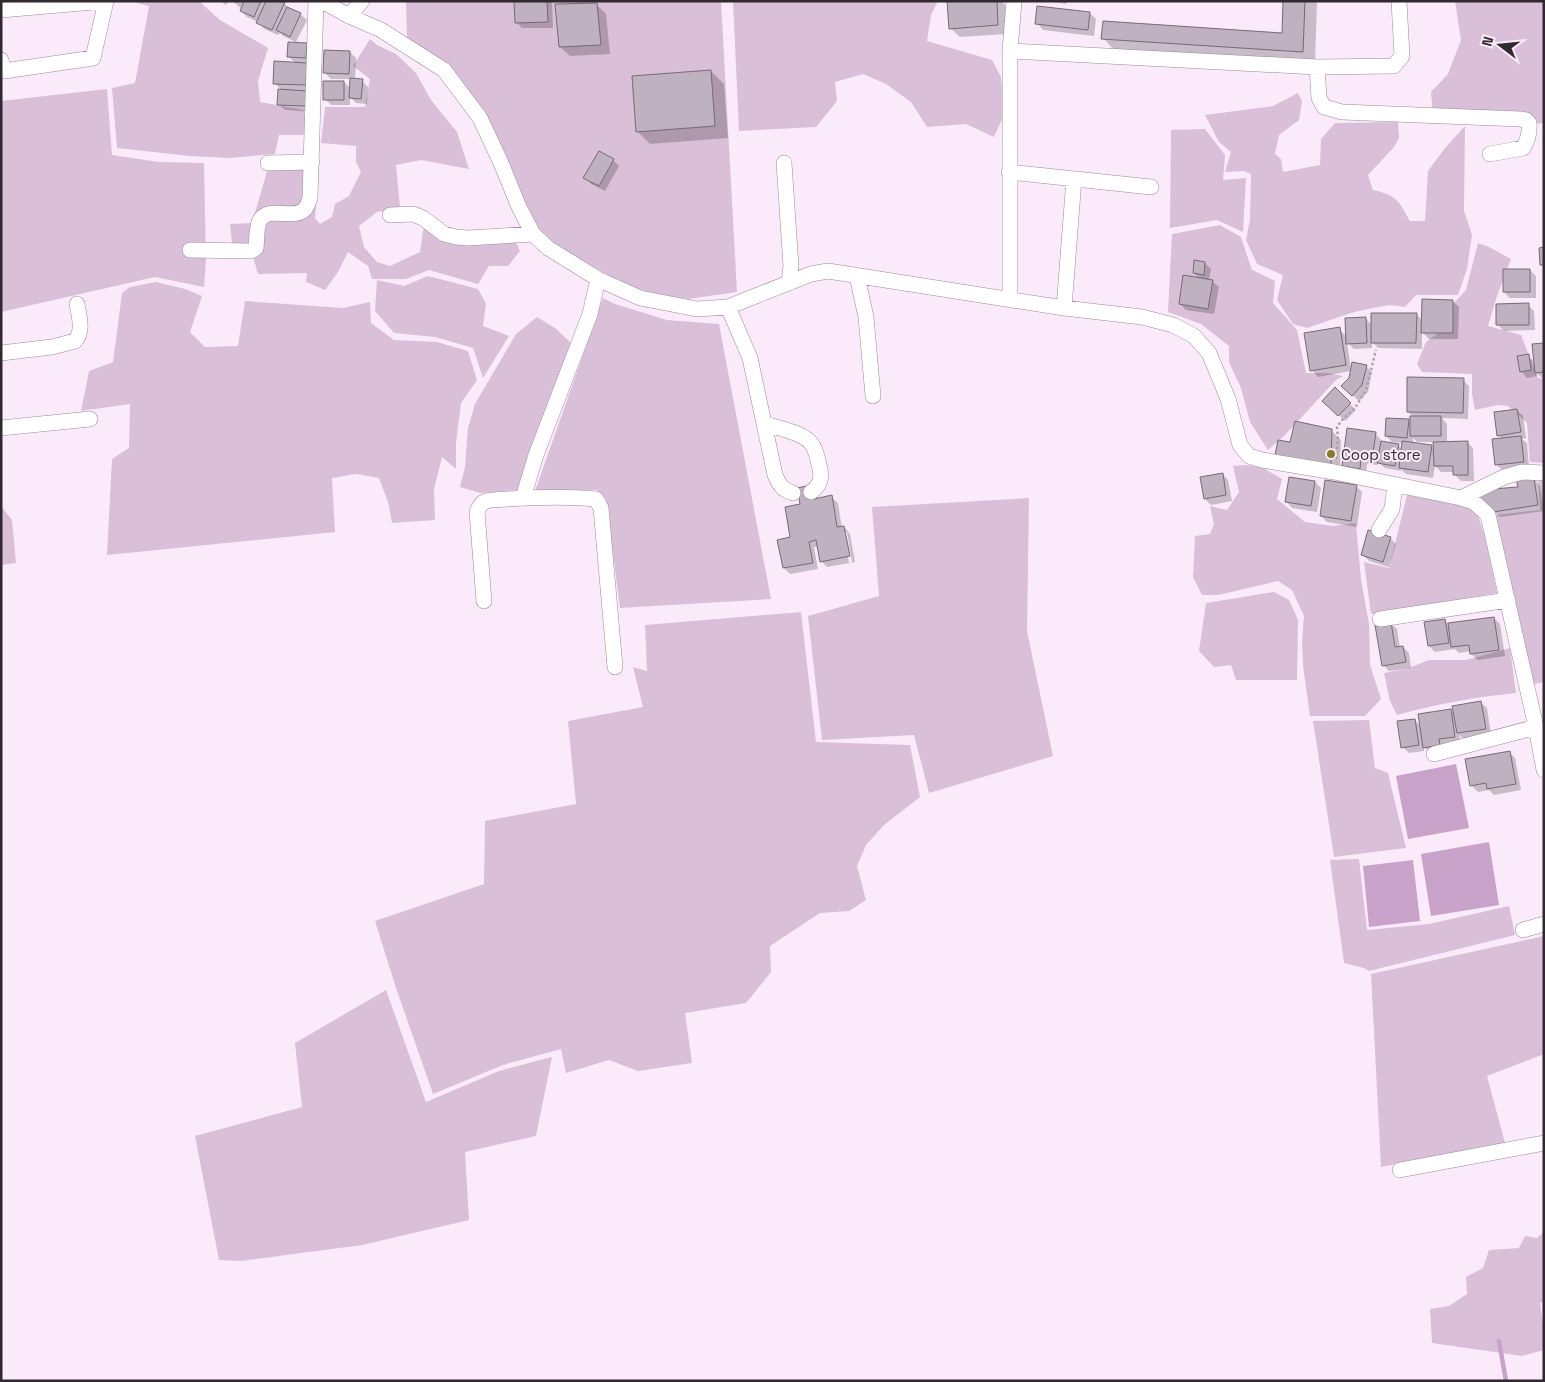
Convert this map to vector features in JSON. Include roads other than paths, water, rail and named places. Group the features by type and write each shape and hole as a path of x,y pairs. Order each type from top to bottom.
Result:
{"street":[{"path":"1,10 105,1 93,58 4,70 1,60"},
{"path":"190,250 255,250 260,219 268,214 300,213 306,208 310,198 312,162 316,1"},
{"path":"322,1 349,16 382,30 444,70 480,118 502,163 519,207 533,234 548,248 598,279 640,298 696,309 728,308 810,274 828,271 1064,308 1142,317 1173,324 1194,336 1209,353 1228,399 1240,445 1249,456 1474,502 1488,515 1539,732 1544,770"},
{"path":"349,16 362,1"},
{"path":"1010,300 1010,51 1014,1"},
{"path":"1010,51 1317,67 1394,66 1402,56 1399,1"},
{"path":"1317,67 1319,98 1324,107 1342,112 1520,119 1526,120 1529,123 1530,129 1527,142 1523,148 1490,154"},
{"path":"268,163 312,162"},
{"path":"784,163 790,283"},
{"path":"1009,172 1151,187"},
{"path":"1064,308 1074,179"},
{"path":"390,215 412,214 423,218 444,234 456,237 533,234"},
{"path":"857,276 866,317 867,347 873,396"},
{"path":"523,498 536,456 590,314 598,279"},
{"path":"1,353 75,341 80,334 81,327 76,304"},
{"path":"728,308 750,358 775,475 780,485 793,493"},
{"path":"1,428 90,419"},
{"path":"764,424 800,435 813,444 821,474 820,483 811,492"},
{"path":"1461,498 1504,477 1522,472 1544,473"},
{"path":"1379,530 1392,509 1394,485"},
{"path":"484,601 477,512 480,505 484,502 523,498 596,499 601,508 615,667"},
{"path":"1380,619 1508,600"},
{"path":"1434,754 1539,732"},
{"path":"1523,930 1544,924"},
{"path":"1400,1170 1544,1143"}],"waterway":[{"path":"1499,1341 1506,1381"}],"place":[{"name":"Coop store","path":"1331,454"}]}
